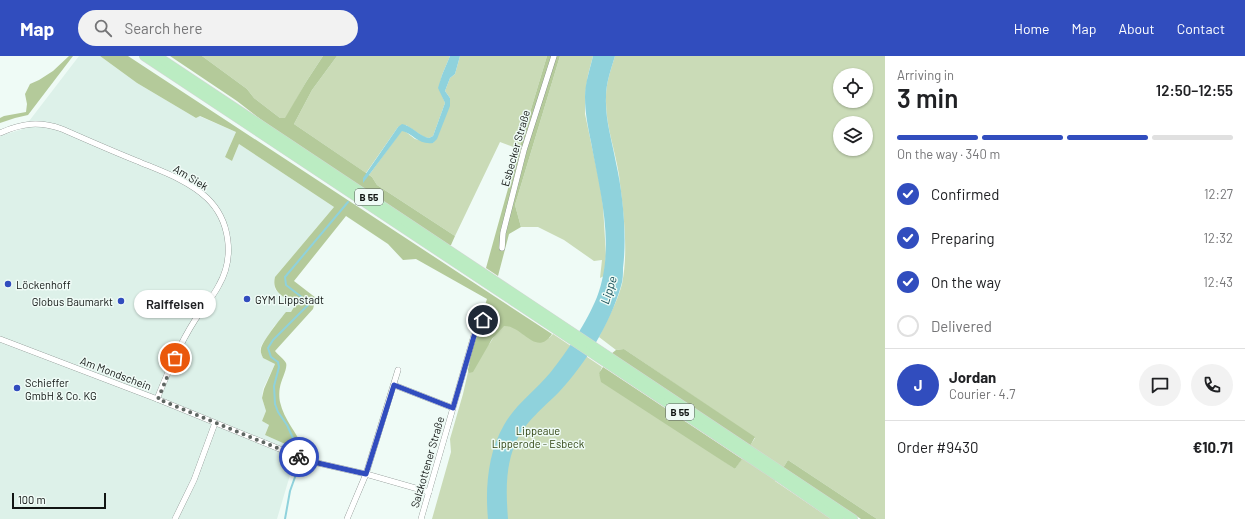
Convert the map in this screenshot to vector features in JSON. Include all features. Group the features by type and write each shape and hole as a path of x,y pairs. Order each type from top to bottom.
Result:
{"highway":[{"name":"B 55","path":"144,56 622,369 782,476 853,519"},
{"name":"B 55","path":"157,56 544,318"},
{"name":"B 55","path":"782,476 839,519"}],"street":[{"name":"Esbecker Straße","path":"502,248 503,233 524,150 554,56"},
{"name":"Am Siek","path":"0,133 15,126 30,124 44,124 53,126 177,179 207,198 219,212 227,232 228,252 226,267 220,284 195,320 184,339 169,370 158,399"},
{"name":"Salzkottener Straße","path":"421,519 474,336 483,320"},
{"name":"Am Mondschein","path":"0,339 158,399 309,461 366,474 429,492"},
{"path":"348,519 366,474 398,370"},
{"path":"394,385 453,408"},
{"path":"175,519 194,480 215,423"}],"shaded area":[{"path":"79,56 100,56 137,83 196,118 199,116 236,132 225,157 232,161 239,144 334,207 275,277 275,289 297,304 291,312 274,326 262,344 260,350 263,358 275,364 263,389 262,398 266,411 262,421 269,425 265,435 290,446 293,465 277,519 0,519 0,132 3,135 23,129"}],"green space":[{"path":"69,56 73,56 28,115 0,123 0,118 4,116 26,112 27,104 25,94 30,84 53,71"},
{"path":"100,56 128,56 552,334 546,341 540,343 529,339 511,327 504,326 492,339 473,372 469,373 468,370 475,340 489,327 492,321 493,316 490,311 484,308 487,299 416,259 403,260 388,244 346,216 294,281 316,298 313,309 275,351 286,363 280,389 280,402 284,415 304,449 303,452 265,435 269,425 262,421 266,411 262,398 264,389 275,364 263,358 261,349 280,319 286,312 291,312 296,304 283,297 277,291 274,282 275,277 334,207 239,144 232,161 225,157 236,132 200,116 196,118 137,83"},
{"path":"170,56 202,56 247,89 254,98 280,118 285,118 323,56 337,56 312,90 294,124 372,177 377,185 455,236 451,245 448,245 268,125 237,101"},
{"path":"202,56 323,56 306,82 286,118 280,118 254,98 247,89"},
{"path":"337,56 450,56 442,75 439,88 445,103 433,136 429,138 424,137 406,125 398,127 366,173 294,124 312,90"},
{"path":"460,56 547,56 519,149 500,142 455,236 377,185 369,175 402,130 415,139 433,143 450,98 445,91 450,78 455,74"},
{"path":"547,56 560,56 515,205 521,227 509,234 498,276 486,268"},
{"path":"560,56 593,56 585,95 585,114 603,206 606,256 604,276 600,278 602,260 594,261 564,240 538,227 521,227 515,205"},
{"name":"Lippeaue Lipperode - Esbeck","path":"615,56 885,56 885,519 877,519 788,460 775,481 831,519 432,519 451,452 450,439 471,359 490,343 504,321 549,338 553,334 602,367 599,374 735,469 755,438 624,349 616,350 599,337 615,305 620,291 625,257 625,230 619,175 606,107 609,76"},
{"path":"624,349 755,437 750,446 611,354 616,350"},
{"path":"603,367 742,459 735,469 601,382 599,373"},
{"path":"788,460 877,519 861,519 783,468"}],"water":[{"path":"450,56 460,56 455,74 450,78 445,91 450,98 450,106 437,139 433,143 428,143 420,141 402,131 363,183 363,178 398,127 402,124 425,137 429,138 433,136 445,103 438,88"},
{"name":"Lippe","path":"593,56 615,56 608,81 606,105 609,130 621,188 624,215 625,242 622,284 604,329 588,356 569,381 529,422 516,442 512,451 508,470 508,519 488,519 487,495 491,458 494,447 504,425 519,405 550,373 570,346 593,307 603,278 606,239 602,200 585,103 585,92"}],"waterway":[{"path":"285,519 290,491 299,466 297,447 275,404 274,386 279,367 278,362 271,357 268,348 273,340 308,305 308,302 286,285 285,277 348,202"}],"way so far":[{"path":"175,358 158,399 299,457"}],"place":[{"name":"Löckenhoff","path":"8,284"},
{"name":"GYM Lippstadt","path":"247,299"},
{"name":"Globus Baumarkt","path":"121,301"},
{"name":"Raiffeisen","path":"175,358"},
{"name":"Schieffer GmbH & Co. KG","path":"17,388"}],"route":[{"path":"299,457 309,461 366,474 394,385 453,408 474,336 483,320"}]}
